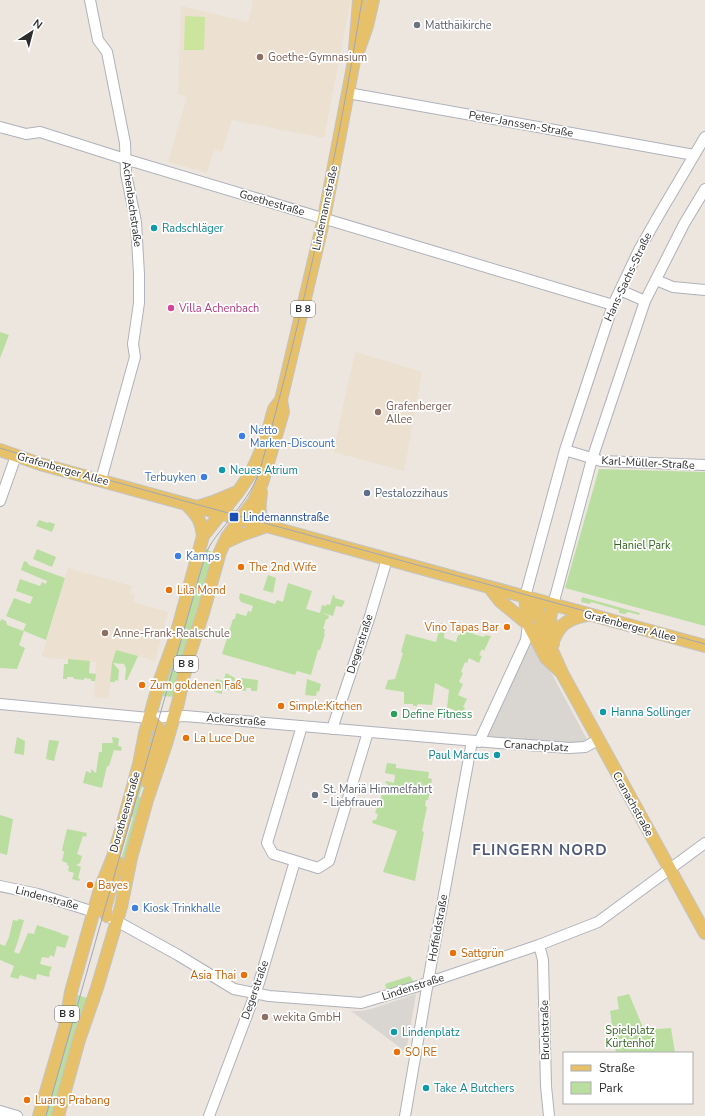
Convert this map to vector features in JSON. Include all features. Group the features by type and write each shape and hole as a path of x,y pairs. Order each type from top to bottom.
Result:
{"main road":[{"name":"Lindemannstraße","path":"241,519 254,501 262,483 283,412 281,400 324,218 354,61 359,0"},
{"name":"Lindemannstraße","path":"354,61 367,26 373,0"},
{"name":"Lindemannstraße","path":"221,514 238,492 255,465 265,442 274,409 281,400"},
{"name":"Grafenberger Allee","path":"0,450 40,464 705,646"},
{"path":"223,543 268,526 260,514 259,508 262,483"},
{"path":"203,536 200,521 192,506 213,502 238,492 236,509 241,519"},
{"name":"Dorotheenstraße","path":"39,1116 65,1026 71,992 100,889 113,857 139,764 144,733 160,680 173,645 203,536 221,514"},
{"name":"B 8","path":"221,514 224,526 223,543"},
{"name":"Dorotheenstraße","path":"58,1116 79,1040 96,993 112,918 125,889 131,858 147,800 174,717 188,656 203,613 223,543 241,519"},
{"name":"Cranachstraße","path":"489,587 500,601 528,624 546,658 563,675"},
{"name":"Cranachstraße","path":"528,624 530,598"},
{"name":"Cranachstraße","path":"530,598 563,675 705,933"},
{"name":"Cranachstraße","path":"553,605 550,617 554,639 553,651"},
{"name":"Cranachstraße","path":"554,639 565,622 570,619 588,615"},
{"path":"147,800 144,787 160,732 157,726 149,718"},
{"path":"112,918 105,912 105,908 126,833 122,823"}],"street":[{"name":"Achenbachstraße","path":"90,0 98,40 108,52 125,143 126,174 136,222 139,267 139,303 133,344 135,357 101,480"},
{"name":"Peter-Janssen-Straße","path":"348,93 694,154"},
{"name":"Goethestraße","path":"0,127 26,134 40,132 125,159 613,305"},
{"name":"Hans-Sachs-Straße","path":"530,598 565,450 613,305 643,244 705,137"},
{"path":"553,605 592,459 644,301 684,224 705,189"},
{"path":"656,280 673,287 705,290"},
{"path":"620,290 644,301"},
{"path":"565,450 592,459"},
{"path":"0,502 16,456"},
{"name":"Karl-Müller-Straße","path":"592,459 601,461 705,465"},
{"name":"Degerstraße","path":"332,728 370,616 387,559"},
{"name":"Hoffeldstraße","path":"405,1116 428,982 475,741 526,640 528,624"},
{"name":"Ackerstraße","path":"0,704 149,718 185,716 475,741"},
{"path":"302,726 267,843 274,854 318,868 328,861 368,732"},
{"name":"Cranachplatz","path":"475,741 570,748 585,747 598,740"},
{"name":"Lindenstraße","path":"112,918 234,989 255,994 281,997 361,1003 539,945 598,922 705,843"},
{"name":"Degerstraße","path":"209,1116 255,994 295,861"},
{"name":"Lindenstraße","path":"0,886 38,894 94,912"},
{"name":"Bruchstraße","path":"539,945 543,960 546,1086 549,1116"},
{"path":"0,1111 17,1116"}],"shaded area":[{"name":"Goethe-Gymnasium","path":"253,0 351,0 324,138 232,120 222,152 214,150 207,173 168,162 187,97 178,94 181,6 248,22"},
{"name":"Grafenberger Allee","path":"355,352 422,372 404,471 333,452"},
{"name":"Anne-Frank-Realschule","path":"68,568 132,586 130,593 135,595 133,602 168,612 155,661 138,656 112,663 109,698 94,697 96,662 42,656"},
{"path":"531,635 591,747 481,740"},
{"name":"Lindenplatz","path":"416,994 406,1052 351,1011 371,1009"}],"green space":[{"path":"185,16 205,17 204,50 184,50"},
{"path":"0,332 9,335 0,358"},
{"name":"Haniel Park","path":"599,469 705,472 705,626 565,588"},
{"path":"39,520 55,524 52,532 36,526"},
{"path":"37,549 56,557 52,567 33,559"},
{"path":"206,549 214,553 196,612 175,697 160,696 204,553"},
{"path":"24,561 29,565 65,578 46,640 24,631 19,645 25,648 17,669 0,668 1,619 6,621 7,625 23,631 26,624 6,616 14,598 30,604 33,597 16,591 20,579 40,586 42,582 46,584 47,581 21,570"},
{"path":"268,575 276,578 273,593 263,590"},
{"path":"288,583 312,591 306,609 320,613 322,605 330,605 333,595 335,598 345,601 342,607 336,606 333,616 322,613 329,616 328,619 326,619 323,629 325,629 325,634 320,650 318,650 311,675 297,671 295,675 222,654 236,613 246,616 248,611 251,612 253,606 241,602 239,598 240,593 275,604 277,600 283,602"},
{"path":"582,597 640,613 639,615 628,612 625,614 619,613 619,610 591,602 590,604 581,602"},
{"path":"441,623 445,624 444,638 456,642 462,629 484,637 485,635 491,636 484,651 482,649 479,655 482,656 479,663 469,658 467,663 465,662 461,672 463,673 459,682 463,684 458,695 467,699 463,707 465,708 464,711 452,711 453,709 447,708 449,690 435,683 432,705 418,704 417,706 413,706 413,704 404,704 404,692 385,689 388,680 395,679 403,653 401,652 406,634 436,642"},
{"path":"116,650 138,656 127,680 125,680 126,668 124,664 113,663 119,670 118,681 115,680 115,682 110,682 112,663"},
{"path":"68,659 90,661 89,673 96,674 95,681 84,678 84,680 74,679 73,677 63,679 64,664 68,664"},
{"path":"226,673 235,678 233,690 222,690 222,694 215,692 213,687 216,679 223,681"},
{"path":"241,678 258,680 257,691 251,691 251,688 246,688 246,691 240,690"},
{"path":"307,679 321,684 319,692 317,691 316,696 305,695"},
{"path":"17,737 25,741 24,755 14,753"},
{"path":"112,737 119,739 118,746 122,747 121,751 114,750 109,766 107,766 102,788 83,783 86,771 91,773 91,769 96,773 99,752 102,752 102,743 113,743"},
{"path":"49,740 59,741 54,761 46,759"},
{"path":"151,740 155,742 139,797 143,798 119,893 116,893 115,896 111,895 133,817 129,815 147,745 150,745"},
{"path":"387,763 396,764 396,768 429,772 428,778 432,779 431,785 429,785 428,791 430,791 428,800 426,800 425,806 427,807 422,831 424,832 415,881 383,872 397,831 372,823 373,820 376,820 378,814 375,813 378,805 381,805 382,801 380,800 382,794 385,794 388,784 385,783 386,781 394,783 395,775 385,773"},
{"path":"0,815 13,819 7,855 0,853"},
{"path":"67,829 87,833 86,837 83,836 77,854 82,856 80,863 76,865 81,867 78,878 80,879 79,881 72,879 74,873 68,871 69,866 67,863 62,861 64,852 62,850"},
{"path":"18,919 24,920 14,952 19,954 28,933 34,934 37,925 69,936 65,948 57,946 54,957 50,955 49,958 42,957 40,964 52,967 49,977 37,974 36,980 20,975 18,979 10,977 14,966 0,960 0,944 5,946 13,920 18,921"},
{"path":"410,976 414,982 387,990 385,984"},
{"path":"75,994 90,999 53,1116 44,1116"},
{"name":"Spielplatz Kürtenhof","path":"629,994 644,1030 671,1028 675,1052 616,1052 610,1011 619,1009 617,997"}],"tram line":[{"path":"46,1116 205,556 212,542 247,496 260,470 291,354 318,236 342,118 362,0"},
{"path":"0,448 68,469 705,644"}],"place":[{"name":"Matthäikirche","path":"417,25"},
{"name":"Goethe-Gymnasium","path":"260,57"},
{"name":"Radschläger","path":"154,228"},
{"name":"Villa Achenbach","path":"171,308"},
{"name":"Grafenberger Allee","path":"378,412"},
{"name":"Netto Marken-Discount","path":"242,436"},
{"name":"Neues Atrium","path":"222,470"},
{"name":"Terbuyken","path":"204,477"},
{"name":"Pestalozzihaus","path":"367,493"},
{"name":"Lindemannstraße","path":"234,517"},
{"name":"Kamps","path":"178,556"},
{"name":"The 2nd Wife","path":"241,567"},
{"name":"Lila Mond","path":"169,590"},
{"name":"Vino Tapas Bar","path":"507,627"},
{"name":"Anne-Frank-Realschule","path":"105,633"},
{"name":"Zum goldenen Faß","path":"142,685"},
{"name":"Simple:Kitchen","path":"281,706"},
{"name":"Hanna Sollinger","path":"603,712"},
{"name":"Define Fitness","path":"394,714"},
{"name":"La Luce Due","path":"186,738"},
{"name":"Paul Marcus","path":"497,755"},
{"name":"St. Mariä Himmelfahrt - Liebfrauen","path":"315,795"},
{"name":"Bayes","path":"90,885"},
{"name":"Kiosk Trinkhalle","path":"135,908"},
{"name":"Sattgrün","path":"453,953"},
{"name":"Asia Thai","path":"244,975"},
{"name":"wekita GmbH","path":"265,1017"},
{"name":"Lindenplatz","path":"394,1032"},
{"name":"SO RE","path":"397,1052"},
{"name":"Take A Butchers","path":"426,1088"},
{"name":"Luang Prabang","path":"27,1100"}],"district":[{"name":"FLINGERN NORD","path":"540,850"}]}
